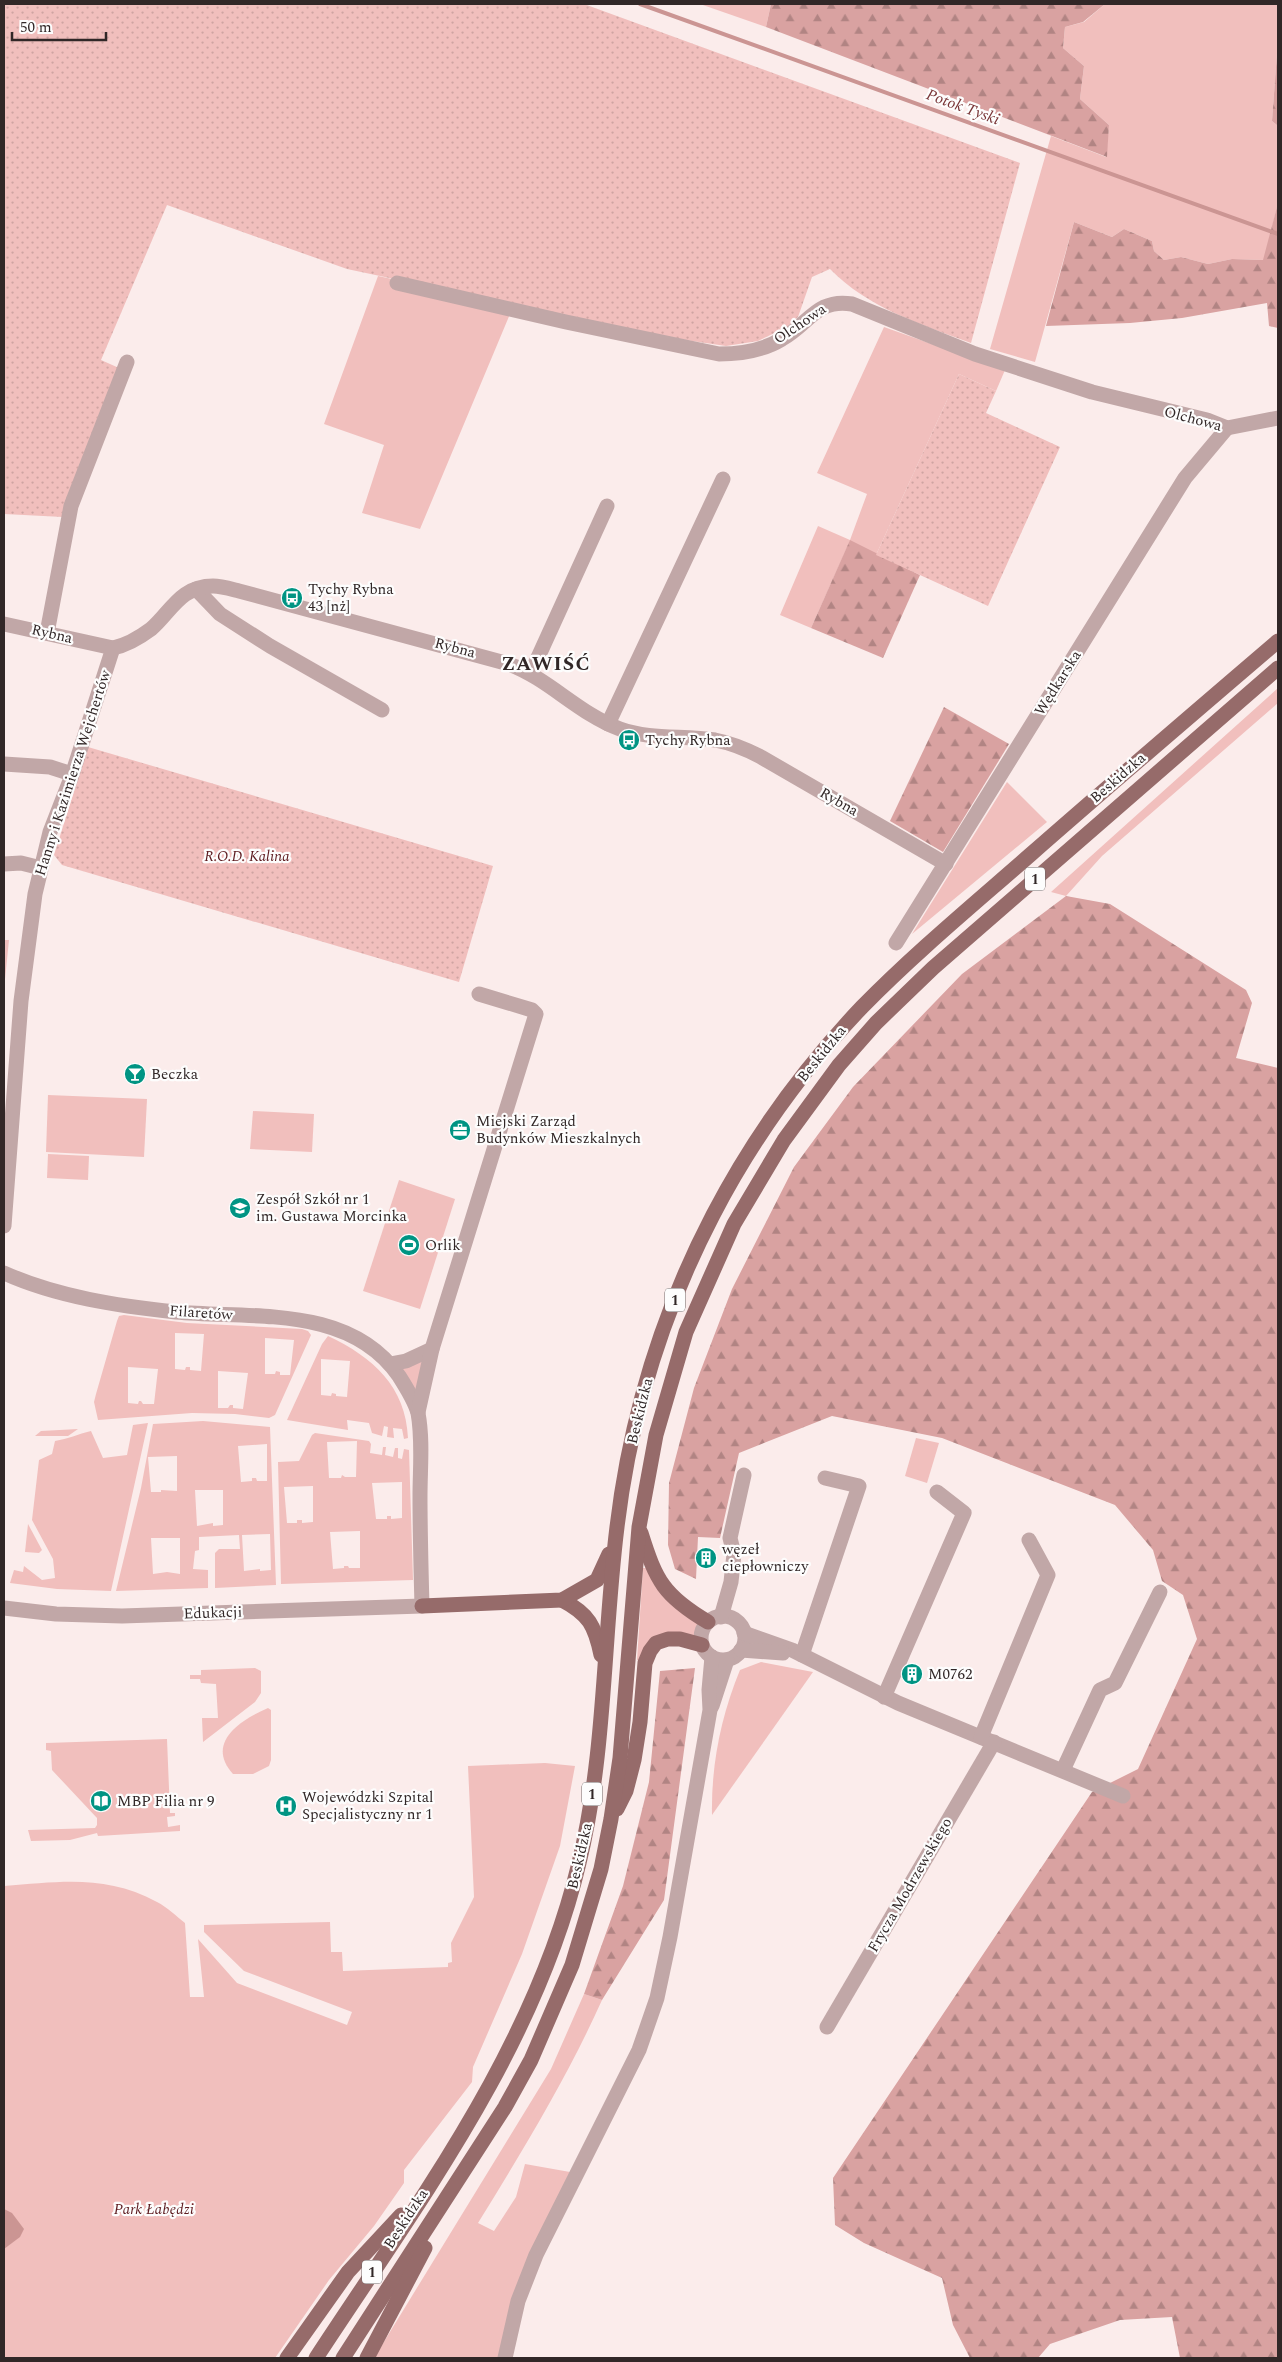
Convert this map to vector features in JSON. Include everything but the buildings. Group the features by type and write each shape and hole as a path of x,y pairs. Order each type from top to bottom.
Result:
{"main road":[{"name":"Beskidzka","path":"316,2358 483,2098 511,2049 551,1957 569,1901 589,1817 598,1756 616,1526 623,1481 638,1414 665,1325 679,1289 714,1214 747,1156 789,1095 821,1053 861,1008 919,952 1278,641"},
{"name":"Beskidzka","path":"343,2358 505,2107 531,2060 552,2013 588,1917 611,1819 621,1749 639,1528 656,1436 686,1332 734,1224 767,1167 807,1106 839,1065 876,1023 933,968 1278,668"},
{"path":"422,1606 562,1600 597,1580 607,1560 616,1526"},
{"path":"639,1528 649,1559 662,1585 678,1602 721,1620"},
{"path":"562,1600 587,1617 596,1632 605,1675"},
{"path":"611,1819 626,1791 634,1760 640,1722 645,1664 650,1651 656,1643 668,1639 680,1638 702,1645"},
{"path":"288,2358 348,2272 428,2186"},
{"path":"367,2358 402,2296 447,2199"}],"street":[{"name":"Olchowa","path":"397,283 566,322 719,354 739,353 769,344 795,330 814,312 827,304 842,302 852,304 886,319 1032,374 1092,392 1207,420 1227,428 1278,418"},
{"path":"47,633 70,506 127,362"},
{"name":"Wędkarska","path":"896,942 1185,478 1227,428"},
{"path":"608,724 723,479"},
{"path":"528,672 535,664 607,506"},
{"name":"Rybna","path":"4,624 113,648 127,645 152,628 175,600 196,589 212,586 240,590 488,657 528,672 608,724 632,733 717,740 749,750 946,864"},
{"path":"196,589 220,614 270,646 382,710"},
{"name":"Hanny i Kazimierza Wejchertów","path":"4,1226 26,952 41,868 50,832 72,774 113,648"},
{"path":"4,764 50,767 72,774"},
{"path":"4,864 20,863 41,868"},
{"name":"Filaretów","path":"422,1606 418,1412 432,1349 536,1014 532,1010 479,994"},
{"name":"Filaretów","path":"4,1273 54,1290 113,1304 177,1312 294,1318 323,1324 370,1347 390,1364 406,1387 418,1412"},
{"path":"390,1364 406,1361 432,1349"},
{"path":"727,1660 712,1657 702,1645 702,1633 721,1620 731,1582 734,1554 730,1538 744,1475"},
{"path":"802,1655 859,1486 825,1478"},
{"path":"884,1697 964,1513 937,1492"},
{"name":"Frycza Modrzewskiego","path":"827,2027 987,1739 1048,1575 1029,1540"},
{"path":"1063,1770 1100,1690 1115,1683 1160,1592"},
{"name":"Edukacji","path":"4,1608 56,1614 122,1616 422,1606"},
{"path":"721,1620 744,1633 802,1655 884,1697 1123,1796"},
{"path":"742,1650 744,1633"},
{"path":"710,1710 719,1691 727,1660 742,1650 802,1655"},
{"path":"505,2358 518,2301 536,2255 639,2050 657,1998 670,1937 710,1710 709,1690 712,1657"}],"green space":[{"path":"4,4 584,4 1020,163 971,343 914,322 878,305 845,283 830,269 812,277 798,317 787,327 758,341 726,346 672,338 347,269 167,205 101,360 119,368 63,517 4,514"},
{"path":"700,4 771,4 766,27"},
{"path":"771,4 1105,4 1083,22 1065,27 1063,48 1084,66 1080,99 1109,125 1107,157 766,27"},
{"path":"1105,4 1278,4 1278,40 1272,121 1278,126 1278,203 1264,260 1232,259 1208,264 1181,257 1164,260 1154,251 1152,241 1124,229 1112,237 1074,222 1035,362 990,349 1051,136 1106,157 1109,125 1080,99 1084,66 1063,48 1065,27 1084,22"},
{"path":"1278,40 1278,126 1272,121"},
{"path":"1278,203 1278,328 1269,326 1267,303 1182,318 1130,323 1046,326 1074,222 1112,237 1124,229 1152,241 1154,251 1164,260 1181,257 1208,264 1232,259 1263,260"},
{"path":"378,276 518,306 510,314 420,529 362,513 384,445 324,424"},
{"path":"884,327 1005,370 996,391 959,374 876,555 850,541 811,628 780,615 818,526 850,540 867,494 817,473"},
{"path":"959,374 996,391 986,413 1060,447 988,606 876,555"},
{"path":"850,540 920,575 883,658 811,628"},
{"path":"1278,688 1278,703 1102,856 1066,896 1051,892"},
{"path":"944,707 1009,744 943,852 890,821"},
{"name":"R.O.D. Kalina","path":"88,747 493,866 459,982 62,865 54,855"},
{"path":"1007,782 1047,822 912,934"},
{"path":"1066,896 1110,904 1246,990 1252,1003 1236,1058 1278,1068 1278,2358 1180,2358 1172,2317 1120,2320 1050,2344 1038,2358 970,2358 953,2325 942,2278 864,2243 835,2225 833,2178 1092,1792 1138,1769 1197,1639 1183,1595 1162,1581 1153,1550 1115,1505 942,1438 832,1416 739,1453 720,1538 698,1537 696,1579 675,1569 668,1545 669,1483 694,1388 732,1289 794,1167 853,1087 962,974"},
{"path":"4,940 9,940 4,989"},
{"path":"48,1095 147,1099 144,1157 46,1152"},
{"path":"253,1111 314,1114 312,1152 250,1149"},
{"path":"48,1154 89,1156 88,1180 47,1178"},
{"name":"Orlik","path":"399,1180 455,1199 420,1309 363,1291"},
{"path":"124,1315 187,1323 302,1329 308,1331 311,1335 275,1415 269,1418 235,1414 192,1413 98,1420 94,1402 119,1316","holes":["175,1333 204,1334 201,1371 190,1370 190,1367 186,1367 185,1370 175,1369","265,1338 294,1340 290,1375 280,1375 280,1372 276,1371 275,1374 265,1374","128,1367 158,1369 154,1404 143,1404 141,1401 138,1404 128,1403","218,1371 248,1373 243,1409 233,1408 233,1405 230,1405 228,1408 218,1408"]},
{"path":"328,1336 344,1344 373,1364 384,1376 394,1389 401,1404 406,1420 408,1438 404,1439 402,1429 393,1428 394,1438 387,1437 388,1427 384,1426 382,1436 372,1433 369,1423 347,1420 348,1430 287,1420 322,1344","holes":["321,1359 350,1361 347,1397 336,1396 336,1394 332,1393 331,1396 321,1395"]},
{"path":"423,1360 415,1397 399,1368"},
{"path":"203,1421 270,1427 276,1585 215,1588 215,1553 219,1549 240,1549 239,1535 199,1537 199,1550 195,1551 193,1569 208,1570 208,1588 116,1591 141,1488 153,1424","holes":["267,1444 267,1481 257,1481 256,1478 252,1478 252,1481 241,1482 238,1446","177,1456 177,1491 161,1490 161,1492 151,1492 148,1457","195,1490 223,1490 223,1525 213,1526 213,1523 197,1526","270,1534 271,1570 244,1571 242,1535","151,1538 180,1538 180,1574 167,1572 153,1574"]},
{"path":"148,1423 111,1591 57,1589 10,1583 14,1570 23,1572 24,1566 42,1580 55,1578 53,1559 32,1520 39,1460 52,1454 55,1441 91,1431 103,1458 127,1455 133,1425"},
{"path":"78,1429 68,1436 35,1436 41,1431"},
{"path":"315,1433 369,1441 371,1444 370,1453 382,1455 383,1447 386,1447 385,1455 393,1457 395,1448 398,1448 398,1458 402,1459 404,1449 409,1450 413,1580 281,1584 278,1462 299,1461 312,1435","holes":["357,1441 356,1477 345,1477 342,1475 341,1478 329,1478 327,1442","402,1482 402,1518 391,1519 391,1516 387,1516 387,1519 376,1519 372,1483","313,1486 313,1522 302,1523 302,1520 297,1520 297,1523 287,1523 284,1487","360,1531 360,1568 344,1566 344,1568 333,1569 330,1532"]},
{"path":"916,1438 939,1443 927,1483 905,1476"},
{"path":"28,1524 42,1550 39,1553 25,1552"},
{"path":"643,1568 647,1568 657,1586 668,1600 682,1612 700,1623 695,1636 678,1633 640,1661 637,1660"},
{"path":"761,1662 813,1672 712,1815 715,1759 727,1705 740,1670"},
{"path":"255,1668 261,1671 261,1693 255,1702 203,1742 202,1718 218,1718 216,1684 201,1683 200,1679 190,1679 190,1675 201,1675 201,1670"},
{"path":"695,1668 664,1900 602,2000 584,1994 623,1886 649,1782 660,1671"},
{"path":"268,1708 271,1710 271,1760 269,1766 253,1774 233,1774 225,1763 224,1743 237,1726"},
{"path":"167,1739 170,1813 175,1813 175,1816 167,1817 168,1827 180,1825 180,1831 98,1836 97,1833 70,1840 31,1841 28,1830 95,1828 97,1825 97,1818 52,1770 51,1751 46,1750 46,1743"},
{"name":"Park Łabędzi","path":"545,1763 575,1766 560,1846 522,1954 473,2067 472,2082 404,2170 404,2183 374,2226 329,2280 275,2358 4,2358 4,1886 82,1882 119,1887 138,1893 161,1904 185,1923 190,1997 204,1997 198,1939 237,1983 347,2025 352,2012 244,1971 204,1932 204,1925 330,1922 331,1952 342,1952 343,1971 448,1967 448,1963 452,1962 451,1943 474,1897 468,1766"},
{"path":"584,1994 602,2000 559,2086 478,2223 494,2231 516,2197 525,2164 570,2172 498,2358 374,2358 551,2069"}],"shaded area":[{"path":"4,2209 12,2213 24,2229 20,2237 4,2249"}],"waterway":[{"name":"Potok Tyski","path":"640,4 1278,234"}],"place":[{"name":"Tychy Rybna 43 [nż]","path":"292,598"},
{"name":"Tychy Rybna","path":"629,740"},
{"name":"Beczka","path":"135,1074"},
{"name":"Miejski Zarząd Budynków Mieszkalnych","path":"460,1130"},
{"name":"Zespół Szkół nr 1 im. Gustawa Morcinka","path":"240,1208"},
{"name":"Orlik","path":"409,1245"},
{"name":"węzeł ciepłowniczy","path":"706,1558"},
{"name":"M0762","path":"912,1674"},
{"name":"MBP Filia nr 9","path":"101,1801"},
{"name":"Wojewódzki Szpital Specjalistyczny nr 1","path":"286,1806"}],"district":[{"name":"ZAWIŚĆ","path":"546,664"}]}
